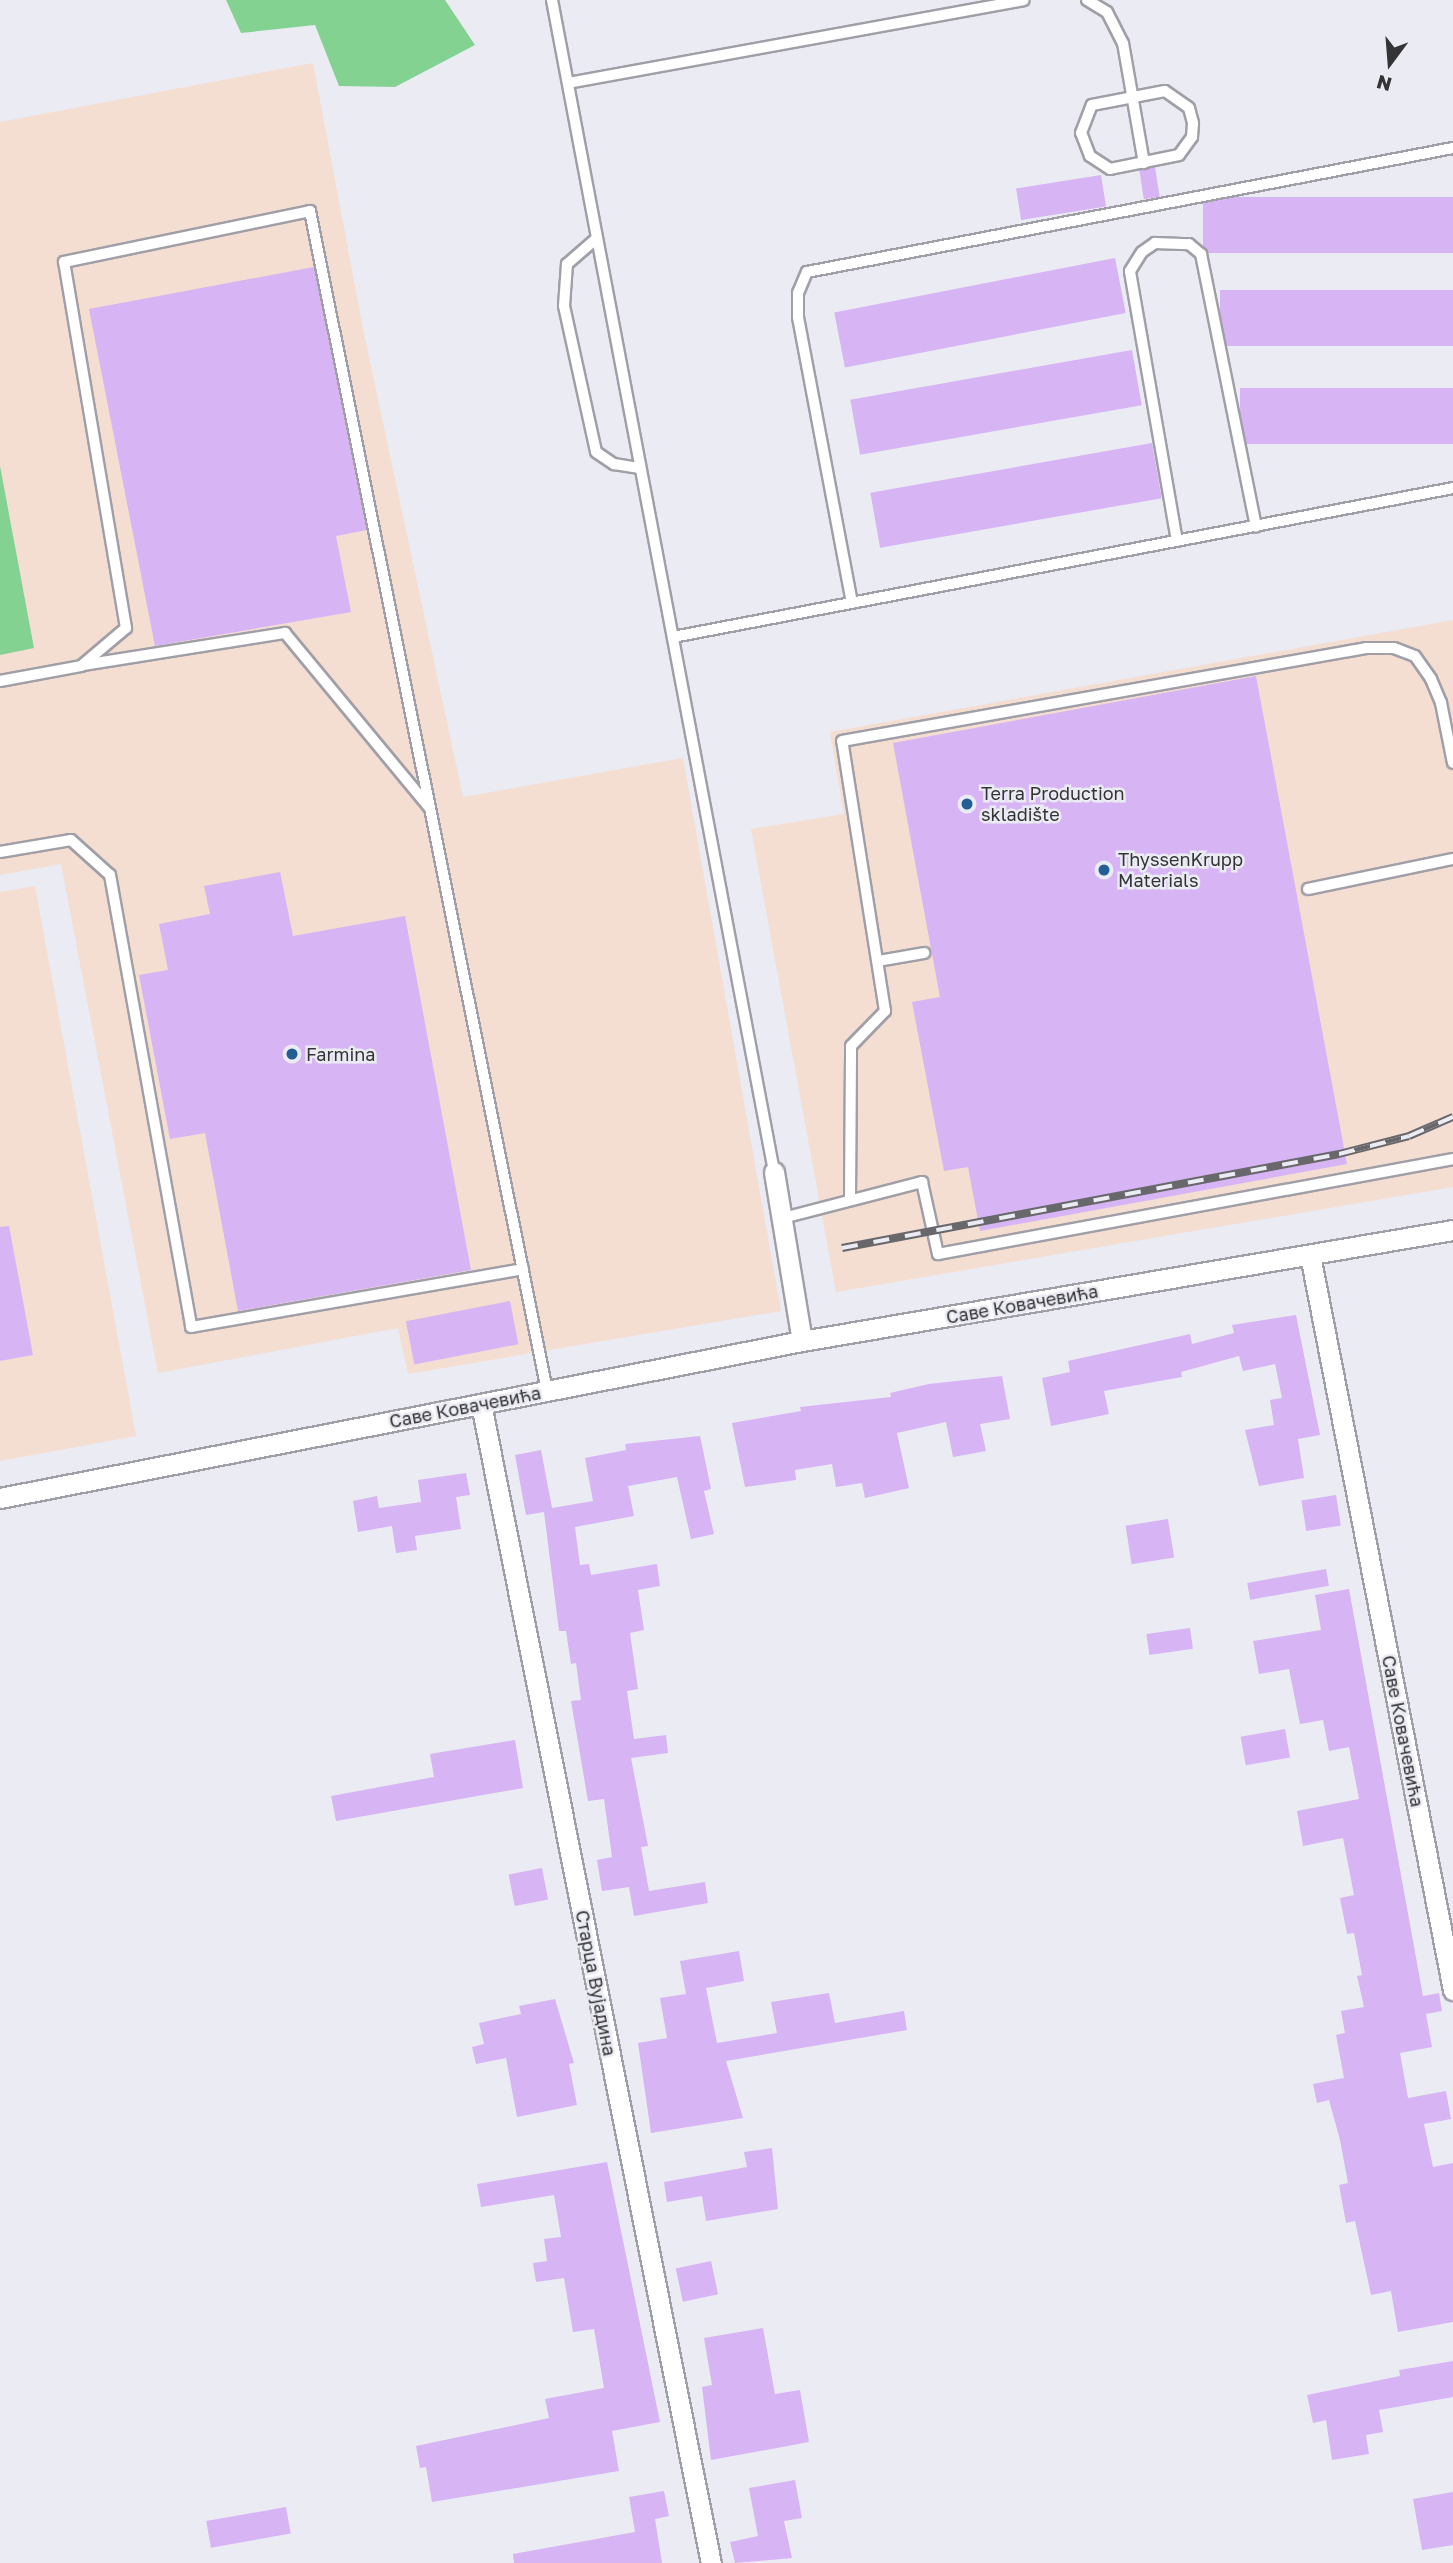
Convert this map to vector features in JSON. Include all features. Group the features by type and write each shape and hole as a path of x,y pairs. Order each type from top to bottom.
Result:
{"street":[{"path":"774,1171 802,1341"},
{"path":"1310,1255 1453,1230"},
{"name":"Саве Ковачевића","path":"0,1498 802,1341 1310,1255 1453,1990"},
{"name":"Старца Вујадина","path":"481,1404 711,2563"}],"lane":[{"path":"552,0 774,1171"},
{"path":"568,83 1024,0"},
{"path":"1087,0 1108,12 1123,43 1144,163"},
{"path":"1165,91 1178,97 1193,123 1192,137 1179,155 1110,169 1101,165 1085,148 1081,133 1092,105 1133,97 1165,91"},
{"path":"852,603 798,317 798,293 807,272 1453,148"},
{"path":"81,666 126,628 64,262 310,211 547,1391"},
{"path":"597,238 567,264 564,306 596,452 614,464 640,468"},
{"path":"1177,541 1130,271 1142,252 1155,243 1180,242 1201,254 1256,526"},
{"path":"673,637 1453,488"},
{"path":"0,681 285,632 430,809"},
{"path":"850,1198 852,1046 885,1011 842,741 1366,648 1394,648 1415,656 1431,679 1441,703 1453,763"},
{"path":"0,851 71,840 110,875 191,1327 523,1269"},
{"path":"1308,889 1453,859"},
{"path":"878,961 924,953"},
{"path":"783,1218 850,1198 922,1182 938,1254 1453,1159"}],"shaded area":[{"path":"313,63 364,334 463,797 683,758 781,1311 408,1374 398,1328 158,1373 61,864 0,875 0,122"},
{"path":"1453,620 1453,1187 836,1292 751,829 844,814 830,732"},
{"path":"35,886 136,1436 0,1461 0,892"}],"green space":[{"path":"226,0 445,0 475,45 395,87 339,86 315,25 241,33"},
{"path":"0,466 34,648 0,655"}],"building":[{"path":"1155,167 1160,197 1144,199 1139,170"},
{"path":"1101,175 1106,207 1021,220 1016,188"},
{"path":"1203,197 1453,197 1453,253 1203,253"},
{"path":"1115,258 1126,313 845,368 834,313"},
{"path":"314,267 367,530 336,536 351,612 155,646 89,309"},
{"path":"1220,290 1453,290 1453,346 1220,346"},
{"path":"1132,350 1142,405 860,455 850,400"},
{"path":"1240,388 1453,388 1453,444 1240,444"},
{"path":"1152,443 1162,498 880,548 870,493"},
{"name":"ThyssenKrupp Materials","path":"1256,676 1347,1164 980,1231 968,1167 944,1171 912,1002 940,997 893,743"},
{"name":"Farmina","path":"280,872 293,936 405,916 471,1270 238,1311 205,1133 170,1139 139,975 168,970 159,924 210,914 204,886"},
{"path":"9,1226 33,1355 0,1361 0,1227"},
{"path":"510,1301 518,1344 414,1364 406,1321"},
{"path":"1296,1315 1320,1435 1298,1439 1304,1478 1259,1486 1245,1430 1274,1425 1270,1400 1282,1398 1275,1364 1243,1371 1239,1356 1181,1372 1182,1377 1104,1391 1109,1414 1051,1426 1042,1378 1070,1372 1068,1361 1190,1334 1192,1344 1234,1333 1232,1325"},
{"path":"1002,1376 1010,1419 980,1424 986,1451 953,1457 946,1422 897,1433 909,1488 865,1498 862,1483 836,1487 832,1464 795,1470 796,1480 745,1487 732,1423 801,1411 800,1407 891,1397 890,1393 929,1384"},
{"path":"700,1436 711,1489 704,1491 714,1534 691,1539 677,1477 628,1486 634,1516 575,1527 580,1565 589,1564 591,1575 657,1564 660,1586 638,1590 644,1630 630,1633 638,1689 627,1691 634,1739 666,1735 668,1753 631,1758 648,1846 641,1847 649,1891 705,1882 708,1903 634,1916 629,1887 602,1891 597,1860 612,1857 604,1799 588,1801 571,1701 581,1700 576,1663 571,1664 566,1631 559,1631 544,1512 526,1515 515,1455 541,1450 552,1508 593,1501 585,1458 626,1450 625,1444"},
{"path":"466,1473 470,1495 456,1497 461,1529 415,1536 417,1550 396,1553 392,1526 358,1532 353,1501 377,1496 379,1508 421,1502 418,1480"},
{"path":"1336,1495 1341,1526 1306,1531 1301,1500"},
{"path":"1168,1519 1174,1558 1132,1564 1126,1526"},
{"path":"1326,1569 1329,1586 1250,1600 1247,1583"},
{"path":"1349,1589 1423,1996 1439,1993 1442,2011 1426,2014 1432,2047 1400,2053 1408,2098 1446,2091 1451,2119 1424,2124 1433,2167 1453,2163 1453,2322 1398,2332 1391,2291 1371,2295 1355,2221 1346,2223 1339,2185 1348,2183 1340,2140 1329,2100 1317,2103 1313,2084 1344,2078 1336,2035 1345,2033 1341,2011 1364,2007 1357,1976 1362,1975 1354,1933 1347,1934 1340,1898 1354,1895 1343,1838 1303,1846 1297,1811 1359,1799 1349,1747 1329,1751 1323,1720 1300,1724 1289,1669 1259,1674 1253,1641 1321,1630 1315,1595"},
{"path":"1190,1628 1193,1649 1149,1655 1146,1634"},
{"path":"1285,1729 1290,1758 1246,1765 1241,1737"},
{"path":"515,1740 523,1788 336,1821 331,1796 434,1777 430,1754"},
{"path":"542,1868 548,1899 515,1906 509,1874"},
{"path":"739,1951 744,1981 706,1988 717,2043 777,2033 771,2002 829,1993 835,2023 904,2011 907,2030 726,2061 743,2118 651,2133 638,2043 667,2038 660,1998 686,1994 680,1961"},
{"path":"555,1999 574,2063 569,2064 577,2105 517,2117 506,2058 476,2064 472,2047 484,2044 479,2023 521,2014 519,2006"},
{"path":"772,2148 778,2209 706,2221 702,2196 667,2202 664,2182 747,2167 744,2152"},
{"path":"607,2162 660,2422 612,2431 619,2471 432,2502 426,2467 420,2468 416,2446 549,2418 545,2399 604,2388 594,2329 573,2332 564,2278 536,2282 533,2263 547,2261 544,2239 561,2237 554,2195 481,2207 477,2184"},
{"path":"711,2261 718,2294 683,2302 676,2268"},
{"path":"763,2328 775,2394 800,2390 809,2442 711,2460 702,2387 712,2385 704,2338"},
{"path":"1453,2361 1453,2397 1379,2410 1383,2432 1366,2435 1369,2454 1332,2460 1326,2420 1313,2423 1307,2395 1400,2376 1399,2370"},
{"path":"795,2480 802,2518 784,2521 792,2558 735,2563 730,2542 758,2536 749,2488"},
{"path":"664,2491 669,2516 655,2519 662,2563 514,2563 513,2554 635,2532 629,2497"},
{"path":"1453,2492 1453,2545 1422,2550 1413,2499"},
{"path":"286,2507 291,2534 211,2548 206,2521"}],"railway":[{"path":"842,1248 1339,1154 1409,1136 1453,1117"}],"place":[{"name":"Terra Production skladište","path":"967,804"},
{"name":"ThyssenKrupp Materials","path":"1104,870"},
{"name":"Farmina","path":"292,1054"}]}
